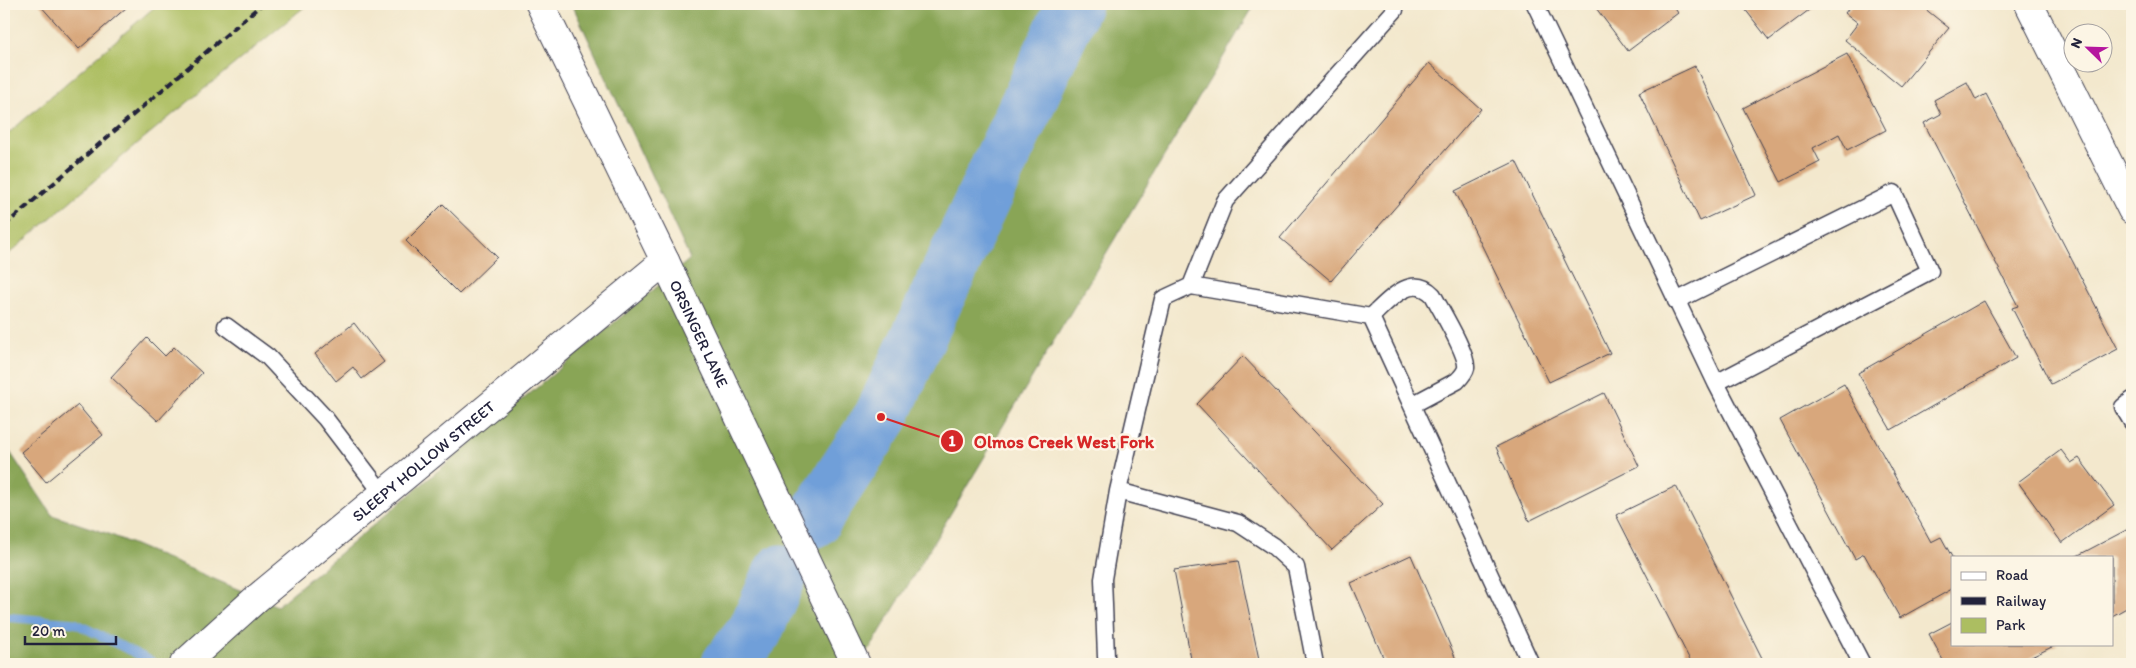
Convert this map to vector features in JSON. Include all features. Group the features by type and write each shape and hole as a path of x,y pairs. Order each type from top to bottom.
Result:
{"street":[{"name":"ORSINGER LANE","path":"540,4 665,261 856,664"},
{"path":"2029,4 2132,210"},
{"name":"SLEEPY HOLLOW STREET","path":"184,664 256,599 665,261"}],"lane":[{"path":"1535,4 1716,383 1862,664"},
{"path":"1191,286 1225,201 1395,10"},
{"path":"1676,301 1894,193 1930,270 1716,383"},
{"path":"1106,657 1103,579 1118,491 1163,299 1191,286 1370,317"},
{"path":"1370,317 1402,289 1421,287 1433,295 1462,352 1466,367 1462,376 1457,381 1412,406"},
{"path":"1370,317 1531,664"},
{"path":"226,326 268,357 325,418 383,494"},
{"path":"2132,400 2122,407 2132,422"},
{"path":"1118,491 1238,523 1273,546 1296,567 1315,664"}],"green space":[{"path":"158,4 308,4 144,138 4,258 4,137"},
{"path":"572,4 1255,4 871,647 855,664 4,664 4,443 52,515 109,534 277,606 690,259"}],"building":[{"path":"39,4 125,4 127,7 79,49"},
{"path":"1593,4 1672,4 1678,13 1628,51"},
{"path":"1741,4 1817,4 1769,40"},
{"path":"1852,4 1919,4 1949,28 1901,86 1845,40 1858,23 1845,13"},
{"path":"1847,54 1886,130 1847,150 1839,134 1813,148 1820,162 1781,182 1743,108"},
{"path":"1429,63 1481,109 1331,281 1280,238"},
{"path":"1695,66 1756,195 1700,221 1639,92"},
{"path":"1967,82 1976,100 1986,94 2118,349 2051,384 2012,308 2018,306 1924,123 1941,114 1934,100"},
{"path":"1516,161 1610,353 1549,382 1455,191"},
{"path":"443,204 497,257 459,294 406,241"},
{"path":"1984,301 2016,358 1891,430 1858,373"},
{"path":"354,323 384,362 362,379 353,367 336,381 315,354"},
{"path":"147,338 165,356 174,347 202,373 158,421 111,377"},
{"path":"1243,356 1383,504 1332,550 1197,404"},
{"path":"1844,384 1931,542 1941,537 1951,556 1951,590 1900,618 1864,554 1855,559 1780,420"},
{"path":"1604,393 1639,466 1529,521 1496,447"},
{"path":"78,405 103,435 46,482 21,452"},
{"path":"2061,450 2071,463 2079,458 2114,505 2062,543 2018,482"},
{"path":"1676,486 1765,664 1692,664 1616,515"},
{"path":"2132,527 2132,605 2114,615 2114,556 2077,556"},
{"path":"1411,555 1458,664 1386,664 1351,583"},
{"path":"1238,561 1260,664 1192,664 1174,570"},
{"path":"1951,623 1951,646 2054,646 2017,664 1945,664 1929,634"}],"waterway":[{"path":"813,521 881,417 1074,4"},
{"path":"729,664 755,631 781,572"},
{"path":"4,617 75,623 151,661"}],"railway":[{"path":"4,226 262,4"}],"place":[{"name":"Olmos Creek West Fork","path":"881,417"}]}
